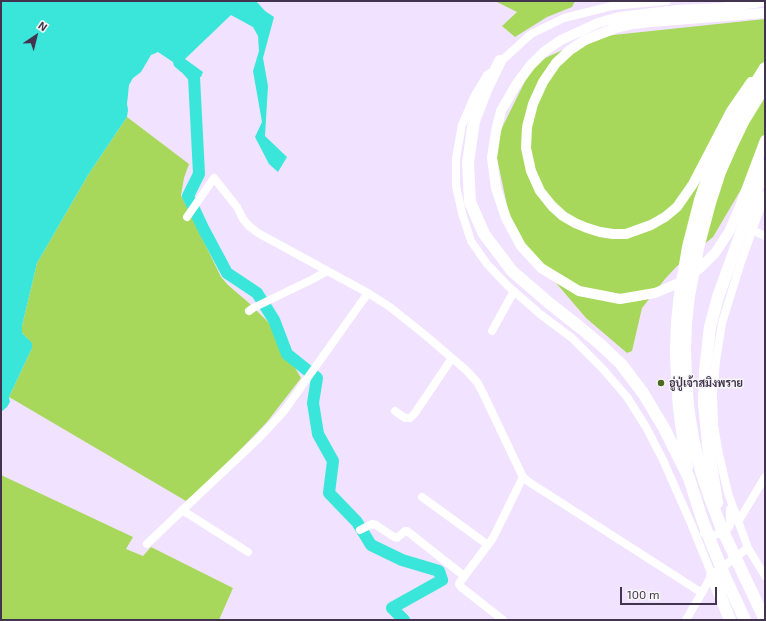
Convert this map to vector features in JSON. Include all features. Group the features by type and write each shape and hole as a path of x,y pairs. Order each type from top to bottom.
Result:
{"highway":[{"path":"500,61 486,90 474,121 468,163 470,202 484,234 512,271 622,364 643,393 664,428 689,478 712,545 745,620"},
{"path":"689,478 679,409 676,350 677,322 685,262 693,224 711,168 735,117 765,67"},
{"path":"765,86 744,120 731,147 720,172 710,203 701,234 688,296 685,350 688,407 693,438 701,471 721,527 765,620"},
{"path":"721,527 708,445 704,403 705,371 710,326 718,297 760,194 765,166"},
{"path":"712,575 730,620"}],"main road":[{"path":"762,1 720,8 677,10 619,17 598,23 561,40 545,51 530,66 516,85 501,111 492,158 496,188 506,218 521,246 541,268 580,291 620,299 655,293 681,282 700,268 715,253 729,232 765,140"},
{"path":"765,13 633,24 601,33 570,50 556,63 543,82 533,104 526,127 526,148 531,171 540,191 552,206 563,216 575,223 600,232 626,234 651,225 665,217 677,207 693,184 731,111 752,81 765,67"}],"street":[{"path":"667,1 638,2 612,6 564,18 531,34 500,61 487,75 474,97 462,125 456,158 456,186 462,213 471,241 487,264 540,314 572,338 603,369 627,397 646,427 663,460 712,575"},
{"path":"187,217 214,178 237,207 243,220 258,233 368,293 390,307 466,370 479,386 523,477 702,592"},
{"path":"760,194 752,230 722,323 713,394 714,425 728,493 748,548 765,576"},
{"path":"752,230 765,236"},
{"path":"251,309 327,271"},
{"path":"492,331 514,291"},
{"path":"147,544 259,438 284,411 368,293"},
{"path":"395,411 405,418 410,418 415,413 452,358"},
{"path":"503,620 459,584 493,538 523,477"},
{"path":"738,522 765,477"},
{"path":"690,521 705,533 712,535 720,534 726,531 730,525 731,517 728,493"},
{"path":"422,497 488,545"},
{"path":"182,510 248,552"},
{"path":"360,530 372,524 396,538 405,531 409,532 464,576"},
{"path":"686,620 712,575 748,548"}],"shaded area":[{"path":"1,1 256,1 265,11 274,17 263,58 268,86 265,136 287,157 278,172 269,164 255,137 262,122 253,71 259,51 258,36 253,27 231,15 185,59 203,72 201,77 194,77 189,73 181,72 174,66 173,62 158,52 151,55 141,72 133,78 129,85 127,117 88,175 37,263 22,326 22,333 32,343 32,348 9,397 10,402 1,412"},
{"path":"495,1 575,1 572,7 547,17 515,37 502,26 517,12"},
{"path":"765,19 765,137 746,181 713,237 677,266 642,308 632,351 627,353 586,318 512,229 494,144 534,63 585,40 613,35"},
{"path":"127,117 189,164 184,178 181,195 221,277 268,322 301,378 267,422 214,477 186,501 9,397 32,348 27,338 22,333 22,326 37,263 88,175"},
{"path":"1,475 133,537 126,549 143,556 151,547 233,588 219,620 1,620"}],"waterway":[{"path":"184,66 194,77 199,174 188,196 227,273 257,293 274,320 287,354 317,378 313,403 318,434 333,461 329,493 357,522 371,545 402,560 439,571 442,580 392,608 404,620"}],"place":[{"name":"อู่ปู่เจ้าสมิงพราย","path":"661,383"}]}
